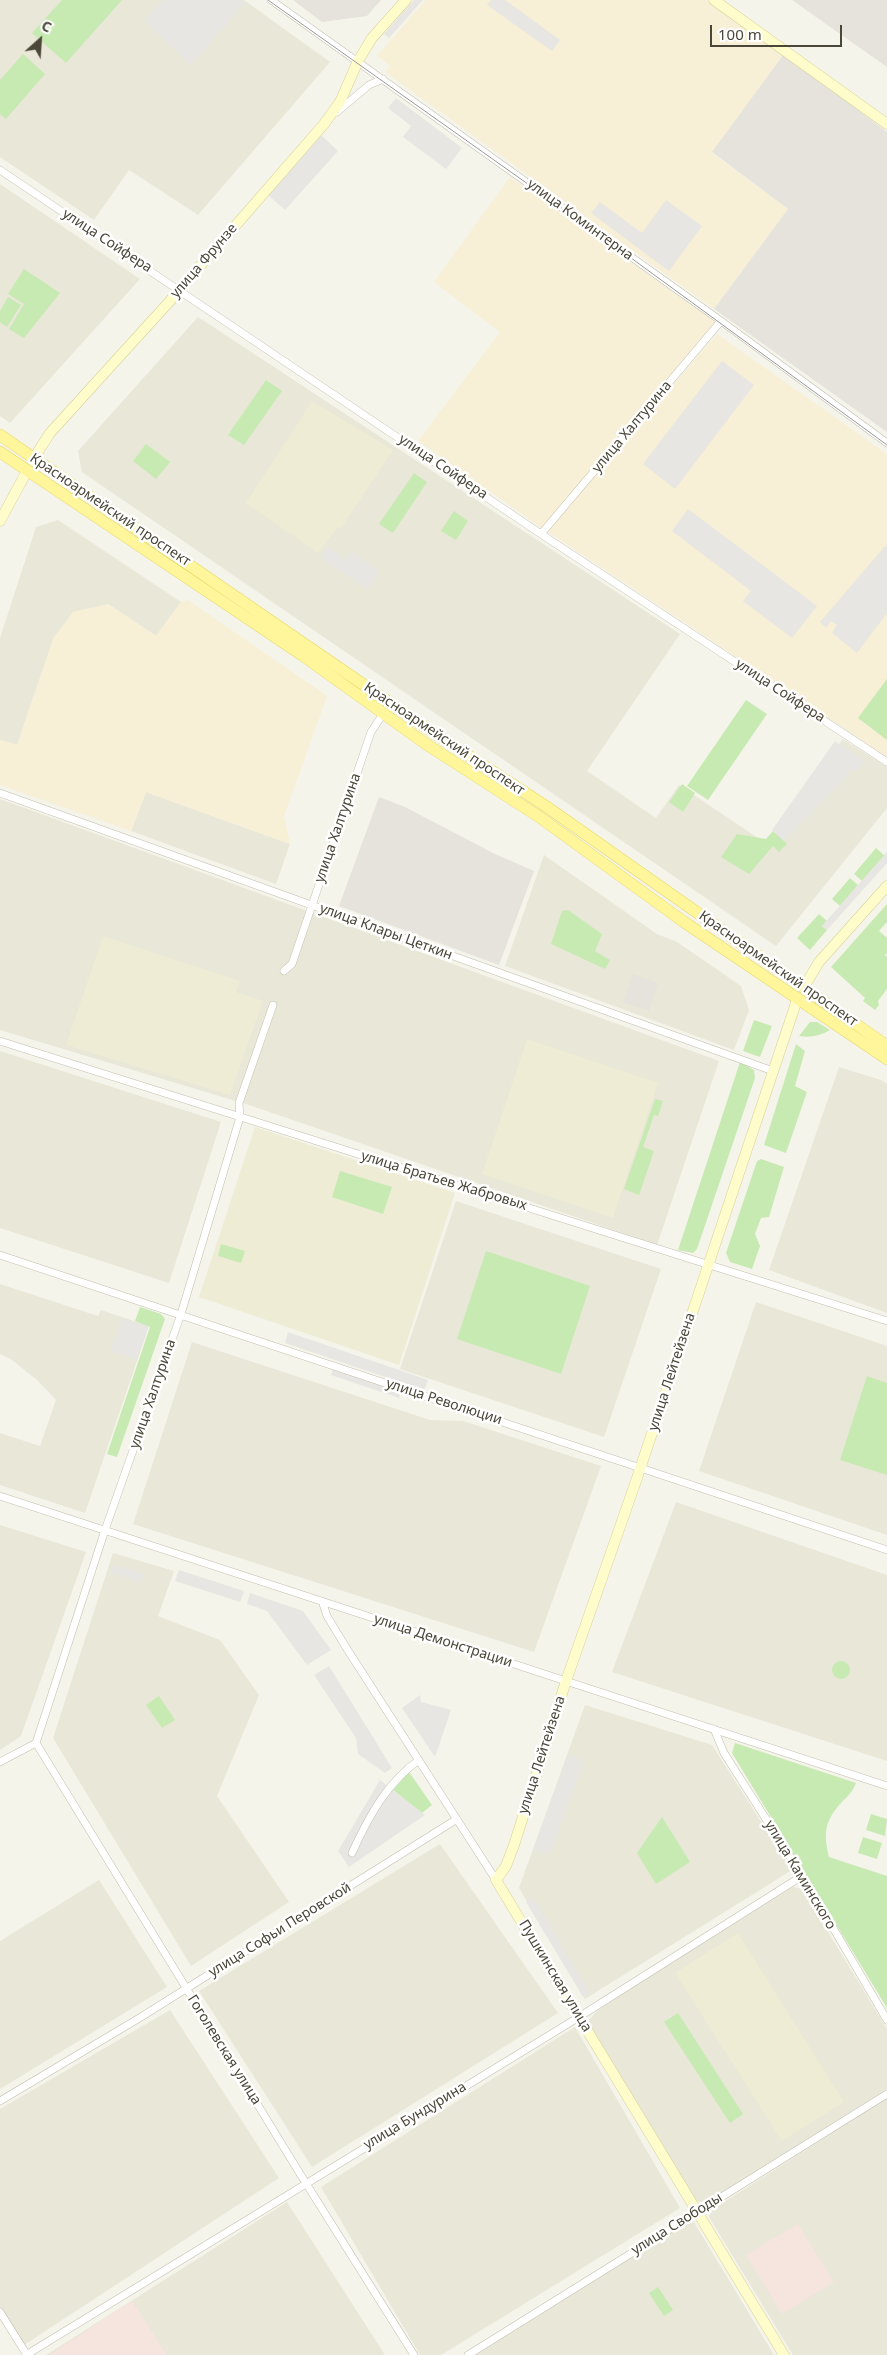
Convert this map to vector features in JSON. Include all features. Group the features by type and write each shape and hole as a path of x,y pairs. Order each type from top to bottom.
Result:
{"main road":[{"name":"Красноармейский проспект","path":"0,435 434,734 547,807 887,1046"},
{"name":"Красноармейский проспект","path":"0,452 302,655 383,714 538,816 684,922 887,1060"},
{"name":"улица Фрунзе","path":"27,471 34,458"},
{"name":"улица Лейтейзена","path":"797,1000 804,987"}],"street":[{"name":"улица Коминтерна","path":"271,0 721,321 887,443"},
{"name":"улица Фрунзе","path":"34,458 50,434 324,124 340,102 358,61 372,38 406,0"},
{"path":"714,0 887,124"},
{"path":"324,124 353,97 369,85 383,79"},
{"name":"улица Сойфера","path":"0,170 180,289 541,534 887,762"},
{"name":"улица Халтурина","path":"541,534 721,321"},
{"name":"улица Фрунзе","path":"0,521 27,471"},
{"name":"улица Халтурина","path":"284,971 292,964 371,732 383,714"},
{"name":"улица Клары Цеткин","path":"0,793 772,1071"},
{"name":"улица Лейтейзена","path":"804,987 819,962 887,886"},
{"name":"улица Лейтейзена","path":"496,1880 506,1866 514,1845 566,1681 640,1468 797,1000"},
{"name":"улица Халтурина","path":"36,1743 105,1530 181,1314 240,1117 239,1104 273,1005"},
{"name":"улица Братьев Жабровых","path":"0,1041 887,1321"},
{"name":"улица Революции","path":"0,1255 887,1550"},
{"name":"улица Демонстрации","path":"0,1496 887,1786"},
{"name":"Пушкинская улица","path":"322,1601 327,1616 347,1649 496,1880 784,2355"},
{"name":"улица Каминского","path":"714,1729 724,1753 802,1876 887,2020"},
{"path":"0,1762 36,1743"},
{"name":"Гоголевская улица","path":"36,1743 306,2183 414,2355"},
{"path":"352,1853 368,1820 386,1792 409,1766 419,1760"},
{"name":"улица Софьи Перовской","path":"0,2101 186,1988 457,1819"},
{"name":"улица Бундурина","path":"26,2355 579,2016 802,1876"},
{"name":"улица Свободы","path":"468,2355 887,2094"},
{"path":"0,2312 26,2355"}],"shaded area":[{"path":"0,0 244,0 330,62 198,215 129,170 94,220 0,157"},
{"path":"163,0 240,0 245,3 191,65 144,21"},
{"path":"293,0 381,0 367,16 322,22"},
{"path":"414,0 423,0 389,38 384,34"},
{"path":"426,0 707,0 784,54 712,153 788,209 714,309 385,72 390,66 377,56"},
{"path":"491,0 505,0 560,40 552,51 487,5"},
{"path":"792,0 887,0 887,67"},
{"path":"784,54 887,132 887,432 714,309 788,209 712,152"},
{"path":"396,98 462,148 446,169 403,137 411,126 388,108"},
{"path":"321,135 338,151 285,210 268,195"},
{"path":"510,177 715,322 542,528 418,441 500,332 434,282"},
{"path":"0,184 140,279 10,423 0,416"},
{"path":"666,200 702,226 669,271 591,213 600,202 642,233"},
{"path":"198,317 680,634 587,771 656,818 679,785 767,844 843,739 887,767 887,808 776,946 82,472 78,451"},
{"path":"717,334 887,454 887,757 547,531"},
{"path":"722,361 754,385 675,489 643,464"},
{"path":"312,401 393,450 341,528 338,527 318,553 246,503"},
{"path":"688,509 817,606 792,638 743,601 751,591 672,531"},
{"path":"58,520 181,602 156,636 108,604 54,637 17,745 0,740 0,638 36,527"},
{"path":"885,546 887,547 887,613 857,653 832,633 837,625 831,621 826,628 820,622"},
{"path":"328,547 346,560 352,552 379,571 367,589 321,558"},
{"path":"188,600 327,696 284,816 290,844 146,792 131,831 0,785 0,740 17,745 54,637 73,612 108,604 156,636 181,602"},
{"path":"835,741 865,761 858,770 853,770 784,841 772,830"},
{"path":"146,792 290,844 276,884 131,831"},
{"path":"379,797 405,807 493,853 534,871 499,965 339,906"},
{"path":"0,799 719,1061 657,1245 249,1105 0,1030"},
{"path":"887,852 887,863 827,930 822,926"},
{"path":"544,855 657,934 677,942 741,986 749,1010 734,1050 505,966"},
{"path":"103,936 240,981 236,992 263,1001 230,1095 66,1045"},
{"path":"633,974 658,983 649,1011 623,1002"},
{"path":"527,1039 658,1083 613,1218 482,1174"},
{"path":"0,1051 221,1122 169,1283 0,1228"},
{"path":"839,1067 881,1080 887,1084 887,1313 769,1270"},
{"path":"255,1127 455,1193 399,1365 199,1297"},
{"path":"456,1201 661,1269 604,1437 400,1369"},
{"path":"0,1284 98,1316 101,1310 149,1326 85,1513 0,1485 0,1433 40,1446 56,1400 37,1380 12,1360 0,1354"},
{"path":"756,1302 887,1346 887,1535 699,1471"},
{"path":"122,1318 148,1327 137,1360 111,1351"},
{"path":"288,1332 428,1380 424,1390 285,1343"},
{"path":"192,1342 430,1420 463,1421 601,1466 534,1652 133,1524"},
{"path":"334,1366 402,1389 399,1398 331,1375"},
{"path":"676,1502 887,1575 887,1761 612,1672"},
{"path":"0,1525 86,1552 21,1736 0,1750"},
{"path":"113,1553 174,1571 158,1616 220,1640 259,1695 217,1796 289,1902 191,1966 53,1738"},
{"path":"113,1564 144,1574 141,1583 110,1572"},
{"path":"179,1570 244,1591 240,1602 175,1581"},
{"path":"250,1593 303,1611 331,1650 307,1665 267,1611 247,1604"},
{"path":"329,1666 392,1768 385,1773 358,1754 356,1738 314,1675"},
{"path":"420,1695 421,1702 451,1710 435,1757 402,1708"},
{"path":"585,1705 712,1745 792,1870 585,1999 519,1888"},
{"path":"568,1755 584,1761 549,1855 533,1849"},
{"path":"380,1780 425,1815 349,1867 338,1851"},
{"path":"440,1844 558,2013 312,2167 199,1991"},
{"path":"99,1880 167,1987 0,2089 0,1941"},
{"path":"793,1887 802,1889 887,2029 887,2089 705,2203 696,2201 587,2022 598,2010 671,1962"},
{"path":"533,1897 590,1993 583,1997 526,1902"},
{"path":"738,1933 844,2102 782,2141 675,1973"},
{"path":"170,2010 279,2178 24,2345 0,2308 0,2109"},
{"path":"575,2027 680,2208 441,2355 420,2355 321,2187"},
{"path":"887,2098 887,2355 793,2355 709,2217 710,2211"},
{"path":"287,2202 385,2355 46,2355"},
{"path":"692,2219 774,2355 475,2355"},
{"path":"798,2224 834,2282 782,2314 746,2255"},
{"path":"132,2301 167,2355 50,2355 122,2307"}],"green space":[{"path":"62,0 122,0 66,63 32,33"},
{"path":"23,54 45,74 6,119 0,114 0,80"},
{"path":"24,269 60,293 24,338 9,329 24,304 8,294"},
{"path":"8,297 21,305 7,327 0,322 0,311"},
{"path":"266,380 282,391 244,445 228,435"},
{"path":"146,444 170,462 156,479 133,461"},
{"path":"414,473 427,482 393,533 379,524"},
{"path":"454,511 468,521 456,540 441,531"},
{"path":"887,679 887,740 858,718"},
{"path":"746,700 767,714 708,800 687,786"},
{"path":"682,784 695,793 683,812 669,802"},
{"path":"773,831 787,844 779,852 773,846 749,874 721,857 737,834 766,839"},
{"path":"876,848 885,856 862,881 854,874"},
{"path":"850,878 858,885 840,906 832,899"},
{"path":"887,904 887,922 879,931 887,938 887,953 885,955 887,957 887,989 878,1001 879,1005 875,1010 863,1001 865,998 831,967"},
{"path":"568,910 602,934 595,951 610,960 605,969 551,944 562,911"},
{"path":"819,914 827,921 822,926 827,930 810,950 797,938"},
{"path":"754,1020 772,1026 760,1057 743,1051"},
{"path":"810,1022 817,1022 830,1030 815,1036 799,1036"},
{"path":"796,1044 805,1051 795,1086 807,1092 786,1153 764,1145"},
{"path":"740,1062 754,1070 755,1078 697,1249 693,1253 678,1250"},
{"path":"655,1099 663,1101 658,1116 654,1115 643,1147 654,1151 639,1195 624,1189"},
{"path":"761,1159 784,1167 769,1217 761,1218 755,1234 760,1246 752,1269 730,1262 726,1253 757,1161"},
{"path":"340,1171 392,1187 383,1214 332,1197"},
{"path":"221,1244 245,1251 241,1263 218,1256"},
{"path":"486,1251 590,1286 561,1374 457,1339"},
{"path":"140,1307 161,1314 165,1319 117,1457 107,1454 150,1327 135,1321"},
{"path":"867,1376 887,1383 887,1475 840,1460"},
{"path":"837,1661 845,1661 850,1666 848,1677 837,1679 832,1674 832,1666"},
{"path":"159,1696 175,1720 162,1728 146,1705"},
{"path":"735,1743 856,1783 852,1791 832,1815 827,1827 826,1841 829,1857 887,1876 887,2008 732,1753"},
{"path":"409,1772 432,1805 422,1813 393,1790"},
{"path":"871,1814 887,1819 885,1836 866,1830"},
{"path":"662,1817 690,1862 656,1884 637,1853"},
{"path":"863,1837 882,1843 877,1859 858,1853"},
{"path":"678,2013 743,2114 730,2123 664,2022"},
{"path":"658,2287 673,2310 664,2316 649,2293"}],"tram line":[{"path":"268,0 590,228 887,445"}]}
